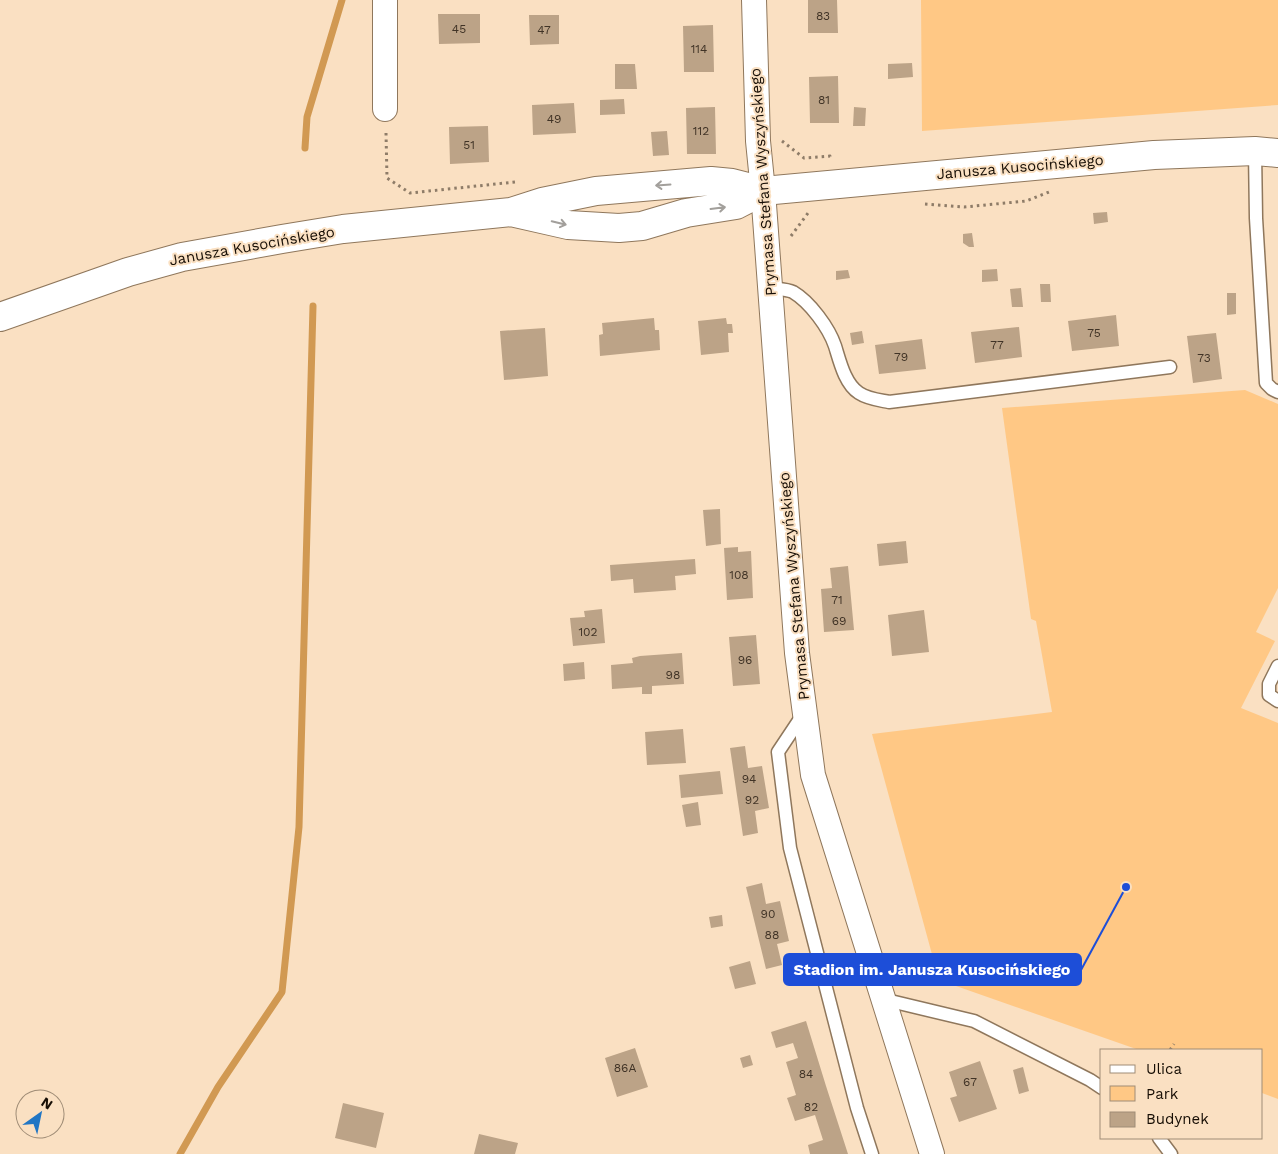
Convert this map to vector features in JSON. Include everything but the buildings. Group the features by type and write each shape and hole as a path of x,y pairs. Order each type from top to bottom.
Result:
{"street":[{"path":"385,0 385,109"},
{"name":"Prymasa Stefana Wyszyńskiego","path":"754,0 758,141 797,652 813,775 932,1154"},
{"name":"Janusza Kusocińskiego","path":"0,317 128,272 182,257 343,229 511,212 560,197 596,191 711,181 732,183 763,191 1154,155 1267,152"},
{"name":"Janusza Kusocińskiego","path":"511,212 568,225 618,228 642,226 686,213 736,205 763,191"}],"lane":[{"path":"1267,152 1256,210 1266,383 1278,392"},
{"path":"770,288 792,292 818,314 834,343 842,370 850,384 859,393 873,399 889,402 1170,367"},
{"path":"1278,666 1269,684 1269,695 1278,701"},
{"path":"805,712 778,752 790,848 857,1108 872,1154"},
{"path":"882,998 974,1021 1100,1087"},
{"path":"1159,1139 1171,1154"}],"path":[{"path":"385,109 388,178"},
{"path":"1171,1049 1174,1044"}],"green space":[{"path":"921,0 1278,0 1278,105 922,131"},
{"path":"1245,390 1278,404 1278,588 1256,632 1275,641 1241,708 1278,723 1278,1099 1263,1093 1263,1049 1136,1049 939,980 872,734 1052,712 1036,621 1031,619 1002,408"}],"waterway":[{"path":"305,148 307,117 342,0"},
{"path":"180,1154 218,1087 282,992 299,827 313,306"}],"place":[{"name":"Stadion im. Janusza Kusocińskiego","path":"1126,887"}]}
